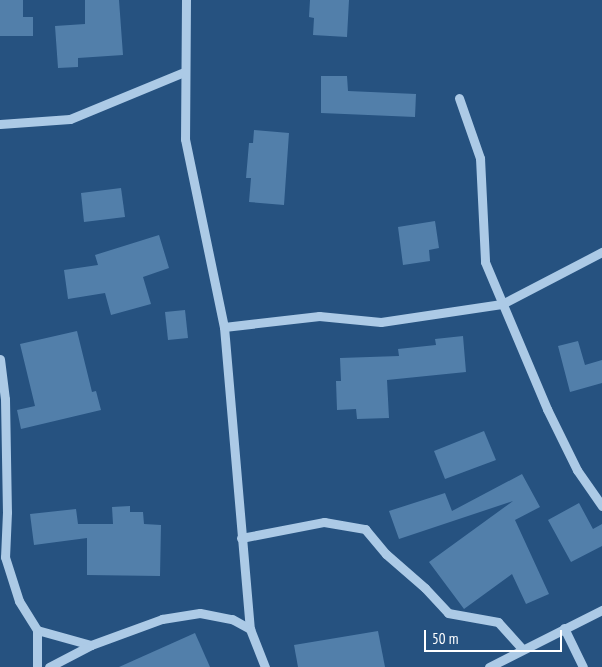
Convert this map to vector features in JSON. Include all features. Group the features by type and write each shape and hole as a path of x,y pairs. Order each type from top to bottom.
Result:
{"street":[{"path":"186,0 184,72 187,148 224,326 250,629 265,667"},
{"path":"0,124 70,118 184,72"},
{"path":"459,98 480,158 485,262 577,470 602,506"},
{"path":"224,326 319,316 381,322 502,304 602,252"},
{"path":"0,359 5,399 5,557 19,601 38,630 36,667"},
{"path":"241,538 324,522 365,528 386,554 425,588 448,613 498,622 522,649"},
{"path":"488,667 602,610"},
{"path":"49,667 91,645 162,619 200,613 232,619 250,629"},
{"path":"564,628 583,667"},
{"path":"38,630 91,645"}],"building":[{"path":"0,0 23,0 23,17 33,17 33,36 0,36"},
{"path":"85,0 119,0 123,55 78,58 78,67 58,68 55,26 85,24"},
{"path":"310,0 349,0 347,37 313,35 314,18 309,17"},
{"path":"321,76 347,76 348,91 416,94 415,117 321,113"},
{"path":"254,130 289,133 284,205 249,202 251,178 246,178 249,143 253,143"},
{"path":"121,188 125,217 84,222 81,193"},
{"path":"435,221 439,248 429,250 430,261 403,265 398,227"},
{"path":"159,235 169,268 143,277 151,304 111,315 105,293 68,299 64,270 98,265 95,255"},
{"path":"185,310 188,338 168,340 165,312"},
{"path":"77,331 92,392 96,391 101,410 21,429 17,410 35,406 20,344"},
{"path":"463,336 466,372 387,380 389,418 357,419 356,409 337,410 336,381 341,381 340,358 399,356 398,349 436,345 435,339"},
{"path":"578,341 585,365 602,360 602,383 570,392 558,346"},
{"path":"484,431 496,460 445,479 434,451"},
{"path":"522,474 540,507 515,520 549,594 526,604 512,574 464,609 429,562 513,501 399,539 389,511 445,493 452,511"},
{"path":"579,503 593,529 602,524 602,546 571,562 548,520"},
{"path":"130,506 130,512 143,512 144,524 161,525 160,576 87,575 87,538 34,545 30,514 76,509 78,524 113,524 112,507"},
{"path":"378,631 385,667 298,667 294,645"},
{"path":"195,633 210,667 119,667"}]}
